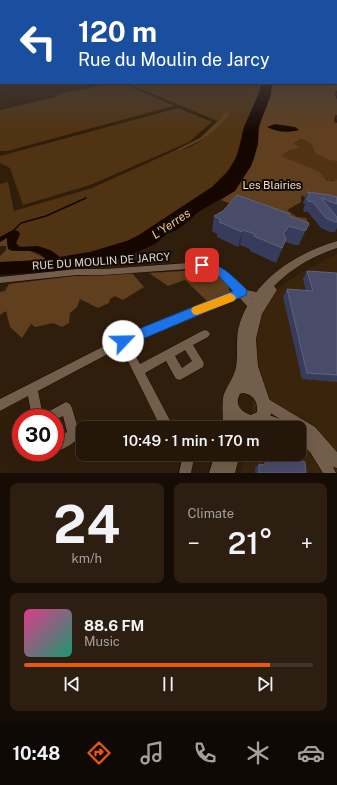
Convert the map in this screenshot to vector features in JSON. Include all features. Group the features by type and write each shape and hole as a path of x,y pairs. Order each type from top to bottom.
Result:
{"main road":[{"path":"231,421 230,397 241,379 243,371 244,332 248,316 255,301 294,264 318,250 337,244"},
{"path":"254,421 264,413 262,398 251,373 252,325 262,302 273,288 303,265 314,258 337,249"},
{"path":"235,388 245,385 262,398"},
{"path":"231,408 239,419 243,421"},
{"path":"217,473 221,461"},
{"path":"227,473 230,461"}],"street":[{"name":"RUE DU MOULIN DE JARCY","path":"0,280 77,272 104,272 202,265 215,268 222,272 242,292 243,295 255,301"},
{"path":"0,405 123,341 242,292"},
{"path":"138,371 205,334"},
{"path":"123,341 164,421"},
{"path":"168,354 180,375 199,363 187,344"},
{"path":"32,388 36,409"},
{"path":"262,398 311,431 337,462"},
{"path":"64,409 66,408 74,435 64,441"},
{"path":"306,441 314,448 330,473"},
{"path":"185,473 188,461"}],"shaded area":[{"path":"84,89 136,89 174,106 7,151 0,151 0,110 56,97 59,94"},
{"path":"141,89 260,89 244,127 241,144 232,166 212,187 139,235 127,241 90,252 60,257 50,250 16,246 19,238 13,230 0,237 0,184 8,182 14,211 92,188 176,150 182,150 195,145 222,123 222,117 217,121"},
{"path":"178,108 212,122 189,142 90,185 23,205 10,168 0,163 0,156"},
{"path":"301,139 307,140 329,160 337,160 337,179 332,180 318,176 281,156 290,150 298,148 294,143"},
{"path":"337,254 337,473 241,473 243,461 306,461 306,421 250,421 258,373 256,342 257,324 262,312 278,289 299,274"}],"green space":[{"name":"Les Blairies","path":"263,89 337,89 334,93 337,100 337,115 335,115 334,122 337,123 337,161 329,160 315,153 310,143 301,139 294,143 299,148 290,150 281,156 320,172 326,180 334,181 337,179 337,205 313,201 301,195 301,202 287,210 297,217 306,218 310,226 236,206 221,200 234,191 247,170 262,118 268,103"},
{"path":"228,112 230,114 208,135 189,146 176,150 200,138 222,117 223,114"},
{"path":"7,238 7,246 11,251 30,251 45,258 44,260 0,262 0,256 6,250 6,246 0,246 0,242"},
{"path":"201,270 226,280 231,295 207,301 185,280 168,286 149,273"},
{"path":"131,272 144,287 123,300 115,296 110,299 109,303 98,308 80,299 77,307 70,313 69,323 62,327 53,323 35,327 31,324 22,338 10,327 6,311 0,315 0,292 5,291 9,284 74,276"}],"water":[{"name":"L'Yerres","path":"260,89 271,89 271,95 259,125 258,144 254,158 251,166 235,191 198,212 189,221 175,231 168,233 155,244 122,259 99,265 45,272 0,275 0,262 44,260 45,258 36,252 8,249 7,238 0,242 0,237 13,230 18,231 20,234 16,243 20,247 38,246 50,250 60,257 90,252 127,241 139,235 212,187 227,173 237,156 244,127"},
{"path":"275,124 295,127 299,130 283,132 267,127"}],"building":[{"path":"307,192 337,197 337,204 321,198 337,217 337,222 326,218 312,201 309,202 307,199 310,194"},
{"path":"237,195 290,214 289,216 309,223 306,230 289,226 284,234 286,239 282,248 254,236 255,234 243,230 242,232 219,222 221,220 214,216 223,211"},
{"path":"307,271 337,273 337,375 307,373 287,289 313,291"},
{"path":"268,461 302,461 305,462 306,473 259,473 259,464 263,465"}],"waterway":[{"path":"14,230 21,223 46,216 86,198"}],"slow traffic":[{"path":"197,310 230,298"}],"route":[{"path":"123,341 242,292 222,272 215,268 202,265"}]}
